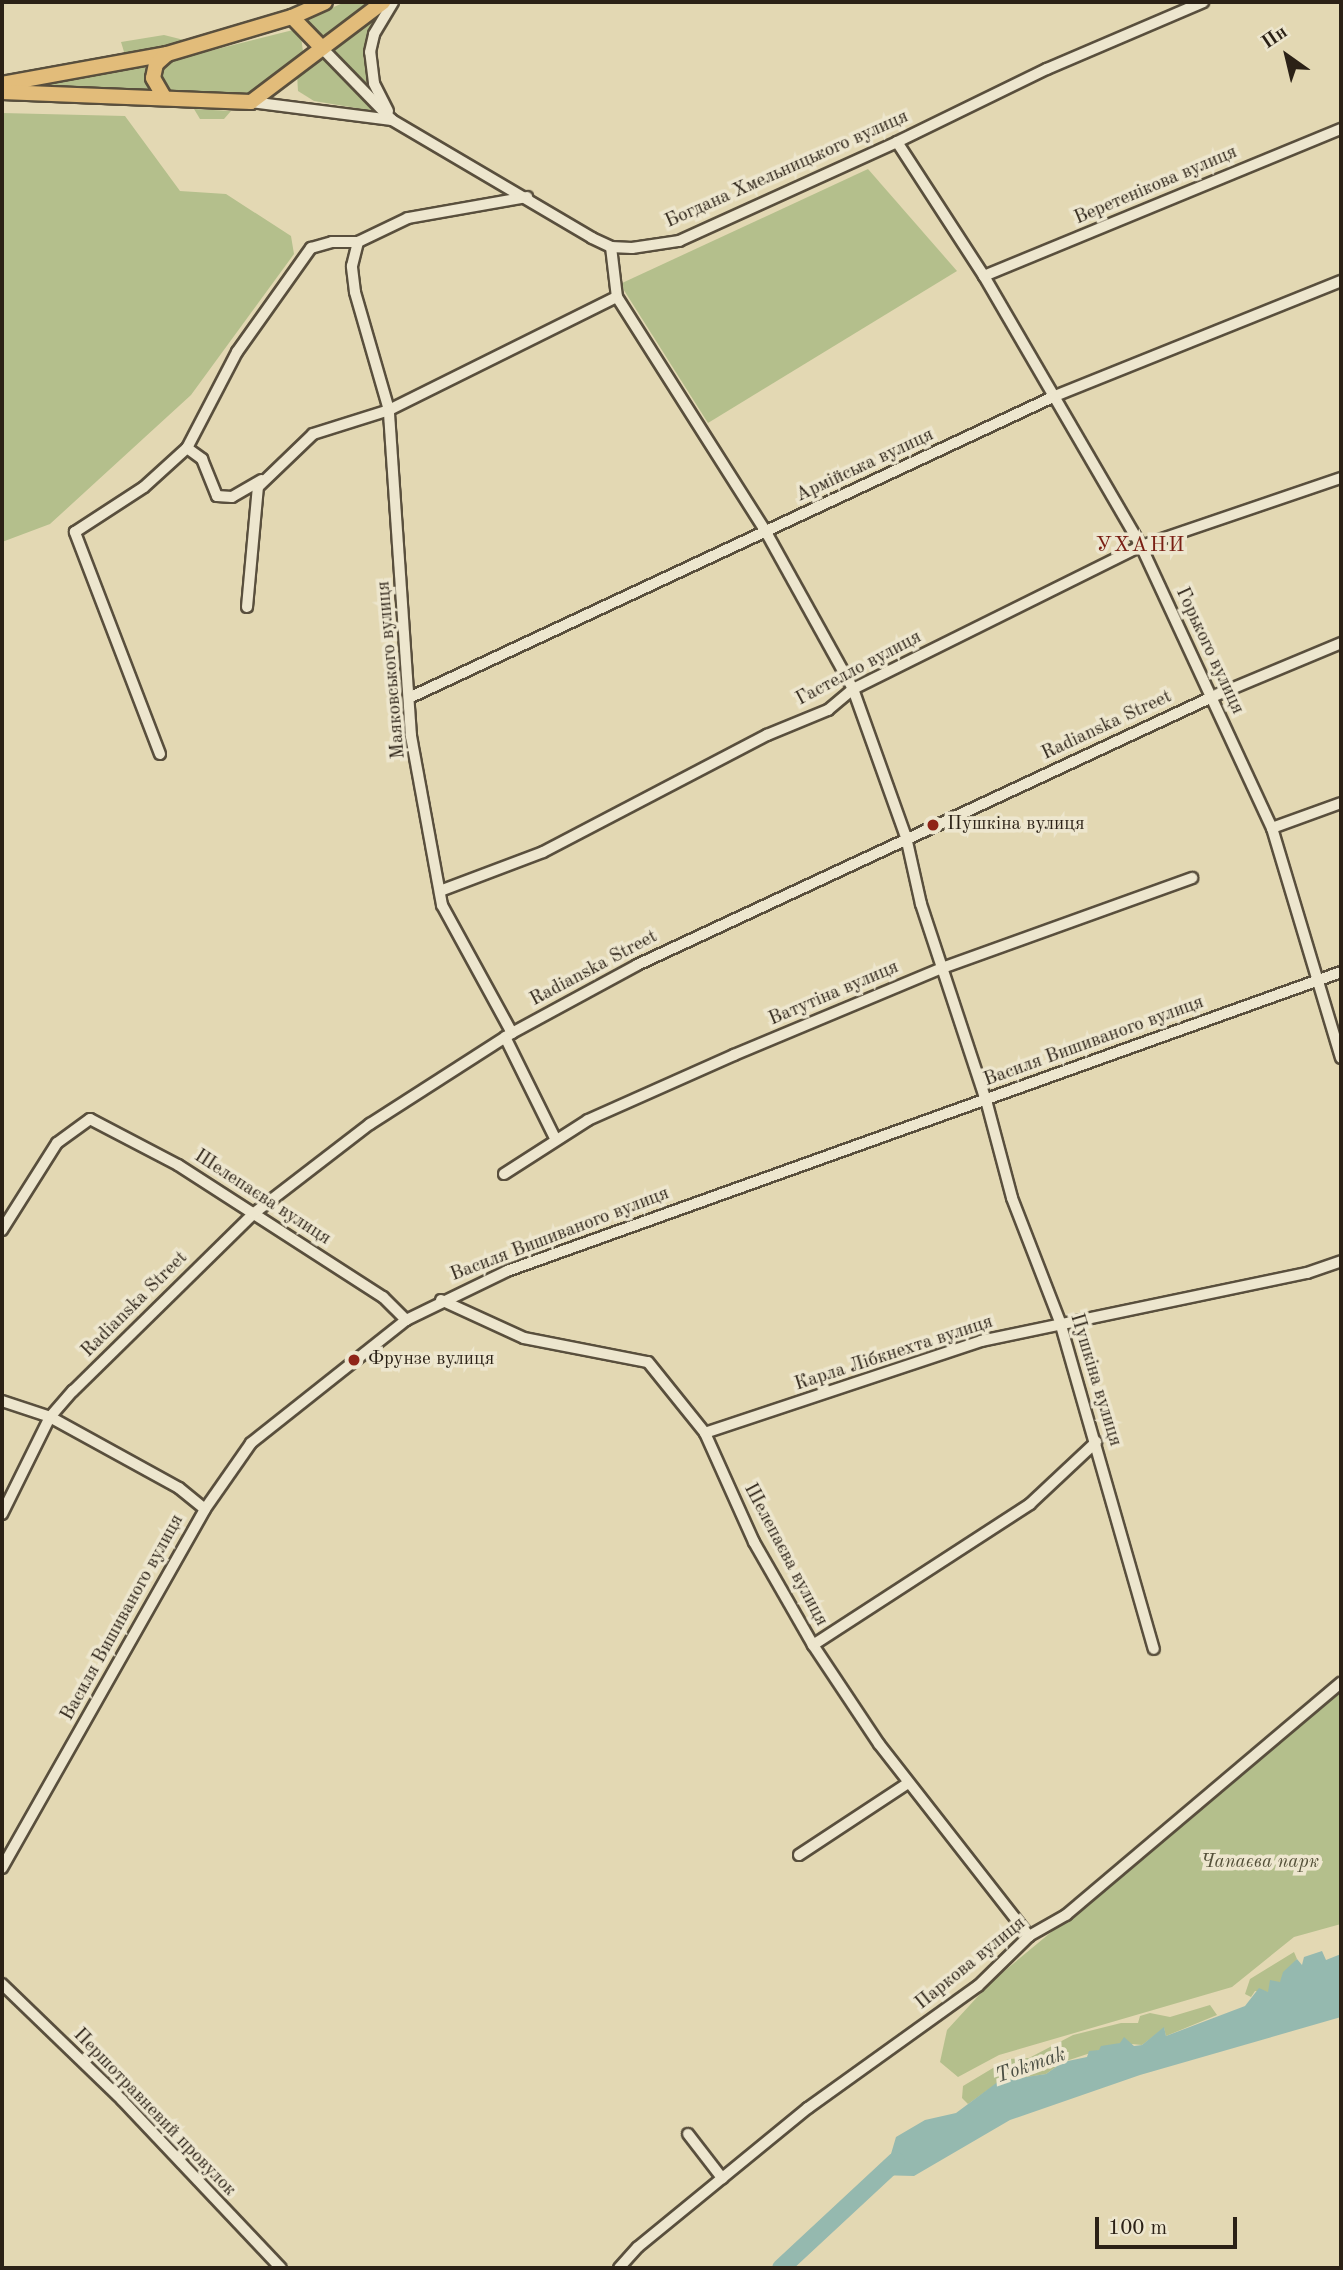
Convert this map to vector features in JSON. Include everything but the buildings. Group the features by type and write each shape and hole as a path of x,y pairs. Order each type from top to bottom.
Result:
{"main road":[{"path":"2,84 167,54 292,17 325,2"},
{"path":"2,92 251,102 383,2"},
{"path":"292,17 322,48"},
{"path":"164,97 153,78 156,64 167,54"}],"street":[{"path":"392,120 374,83 370,52 374,34 393,2"},
{"name":"Богдана Хмельницького вулиця","path":"611,247 679,240 897,142 1047,69 1203,2"},
{"path":"322,48 392,120 611,247"},
{"path":"251,102 392,120"},
{"name":"Веретенікова вулиця","path":"984,276 1341,129"},
{"name":"Горького вулиця","path":"897,142 984,276 1141,546 1272,828 1341,1058"},
{"path":"159,754 75,533 144,487 187,448 237,352 299,261 311,248 332,242 358,242 408,218 527,197"},
{"name":"Маяковського вулиця","path":"358,242 352,266 355,292 390,410 411,697 411,736 440,891 459,943 508,1035 555,1138"},
{"name":"Пушкіна вулиця","path":"611,247 617,297 766,532 853,689 906,838 942,968 986,1100 1012,1198 1060,1322 1154,1649"},
{"name":"Армійська вулиця","path":"411,697 1055,396 1341,281"},
{"path":"187,448 202,459 217,496 232,497 250,490 313,434 390,410 617,297"},
{"path":"247,607 258,487 274,470"},
{"name":"Гастелло вулиця","path":"440,891 543,852 767,735 828,710 853,689 1141,546 1341,478"},
{"name":"Radianska Street","path":"2,1514 50,1417 253,1214 370,1124 508,1035 637,965 1212,697 1341,643"},
{"path":"1272,828 1341,803"},
{"name":"Ватутіна вулиця","path":"504,1174 555,1138 734,1055 942,968 1192,878"},
{"name":"Василя Вишиваного вулиця","path":"2,1868 205,1509 251,1443 406,1320 441,1300 733,1187 986,1100 1341,972"},
{"name":"Шелепаєва вулиця","path":"2,1230 57,1143 90,1119 178,1166 383,1297 406,1320"},
{"name":"Карла Лібкнехта вулиця","path":"705,1433 914,1362 1060,1322 1113,1316 1341,1261"},
{"name":"Шелепаєва вулиця","path":"441,1300 524,1338 648,1362 705,1433 754,1542 813,1645 908,1783 1029,1936"},
{"path":"2,1401 50,1417 179,1488 205,1509"},
{"path":"813,1645 1030,1504 1096,1441"},
{"name":"Паркова вулиця","path":"619,2268 722,2178 808,2108 978,1986 1029,1936 1066,1915 1341,1683"},
{"path":"799,1855 908,1783"},
{"name":"Першотравневий провулок","path":"2,1984 122,2100 281,2268"},
{"path":"688,2134 722,2178"}],"green space":[{"path":"345,2 373,2 323,39 305,20"},
{"path":"376,16 363,57 374,94 330,47"},
{"path":"293,30 301,36 303,52 248,95 169,91 160,83 160,71 166,62"},
{"path":"164,35 188,41 125,55 121,42"},
{"path":"320,55 374,111 314,101 298,91 297,74"},
{"path":"149,66 151,91 12,87"},
{"path":"194,109 231,111 224,119 200,119"},
{"path":"2,113 125,116 180,191 226,194 291,236 294,254 191,395 50,524 2,542"},
{"path":"868,169 957,271 708,423 620,284"},
{"name":"Чапаєва парк","path":"1341,1692 1341,1924 1294,1937 1232,1987 999,2055 958,2077 940,2062 947,2030 991,1982"},
{"path":"1294,1952 1297,1959 1280,1983 1268,1992 1255,1991 1251,1997 1245,1994 1250,1979"},
{"path":"1210,2005 1217,2015 1166,2036 1164,2028 1142,2045 1121,2043 1063,2062 1046,2074 999,2082 968,2104 962,2098 963,2086 1008,2059 1029,2058 1073,2035 1121,2023 1138,2023 1140,2016 1150,2013 1170,2017"}],"water":[{"path":"1322,1951 1326,1960 1341,1954 1341,2017 1140,2075 1010,2120 914,2176 877,2175 888,2164 896,2137 925,2120 956,2113 999,2081 1046,2074 1063,2062 1087,2057 1089,2051 1120,2043 1124,2037 1134,2046 1142,2045 1164,2027 1166,2036 1245,2006 1259,1988 1268,1992 1270,1980 1280,1982 1283,1972 1297,1959 1302,1965 1304,1957"}],"waterway":[{"name":"Tokmak","path":"781,2268 896,2161"}],"place":[{"name":"Пушкіна вулиця","path":"933,825"},
{"name":"Фрунзе вулиця","path":"354,1360"}],"district":[{"name":"УХАНИ","path":"1141,546"}]}
